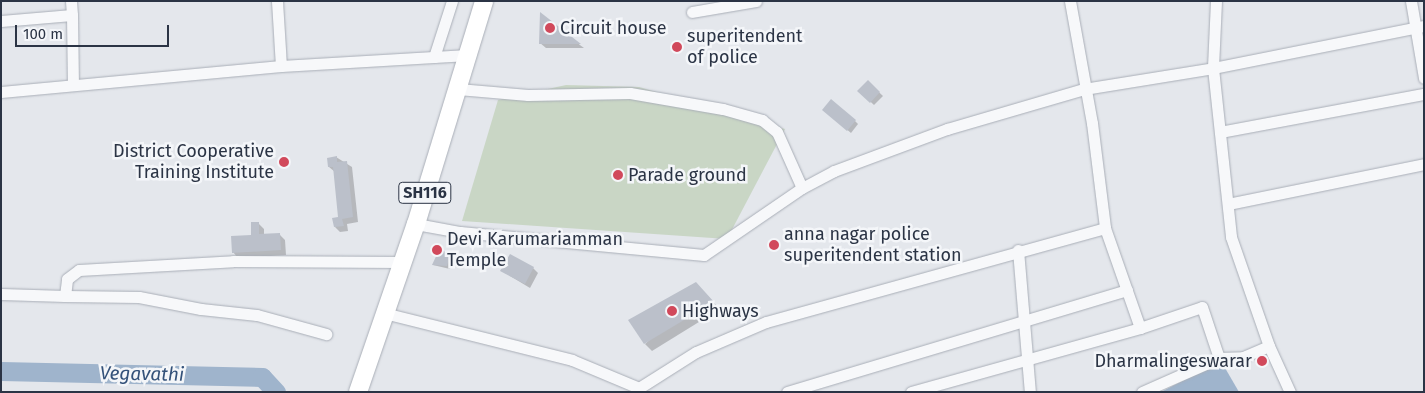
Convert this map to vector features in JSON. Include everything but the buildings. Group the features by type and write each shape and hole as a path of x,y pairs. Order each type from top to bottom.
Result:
{"main road":[{"name":"SH116","path":"360,387 416,224 484,1"}],"street":[{"path":"71,1 73,84"},
{"path":"277,1 281,66"},
{"path":"434,57 452,1"},
{"path":"692,12 756,1"},
{"path":"1070,1 1105,228 1140,328"},
{"path":"1216,1 1213,68 1231,236 1239,268 1269,346 1290,392"},
{"path":"1411,1 1420,27 1424,78"},
{"path":"1,21 72,15"},
{"path":"416,224 460,232 704,256 802,188 834,171 946,129 1084,89 1213,68 1420,27"},
{"path":"1,92 281,66 468,55"},
{"path":"458,89 528,95 630,92 723,109 762,120 777,132 802,188"},
{"path":"1220,132 1424,94"},
{"path":"1228,204 1424,164"},
{"path":"384,313 572,360 643,390 696,352 766,322 1018,250 1105,228"},
{"path":"1018,250 1026,322 1030,392"},
{"path":"65,296 67,279 79,270 232,261 402,262"},
{"path":"787,392 891,358 1026,322 1127,290"},
{"path":"1,294 139,296 201,309 257,315 326,334"},
{"path":"911,392 1140,328 1202,307 1219,358"},
{"path":"1142,392 1219,358 1243,357 1269,346"}],"green space":[{"name":"Parade ground","path":"566,85 639,87 785,129 727,239 462,221 498,100"}],"water":[{"path":"1221,361 1239,392 1161,392"}],"waterway":[{"name":"Vegavathi","path":"1,371 262,377 276,392"}],"place":[{"name":"Circuit house","path":"550,28"},
{"name":"superitendent of police","path":"677,47"},
{"name":"District Cooperative Training Institute","path":"284,162"},
{"name":"Parade ground","path":"618,175"},
{"name":"anna nagar police superitendent station","path":"774,245"},
{"name":"Devi Karumariamman Temple","path":"437,250"},
{"name":"Highways","path":"672,311"},
{"name":"Dharmalingeswarar","path":"1262,361"}]}
